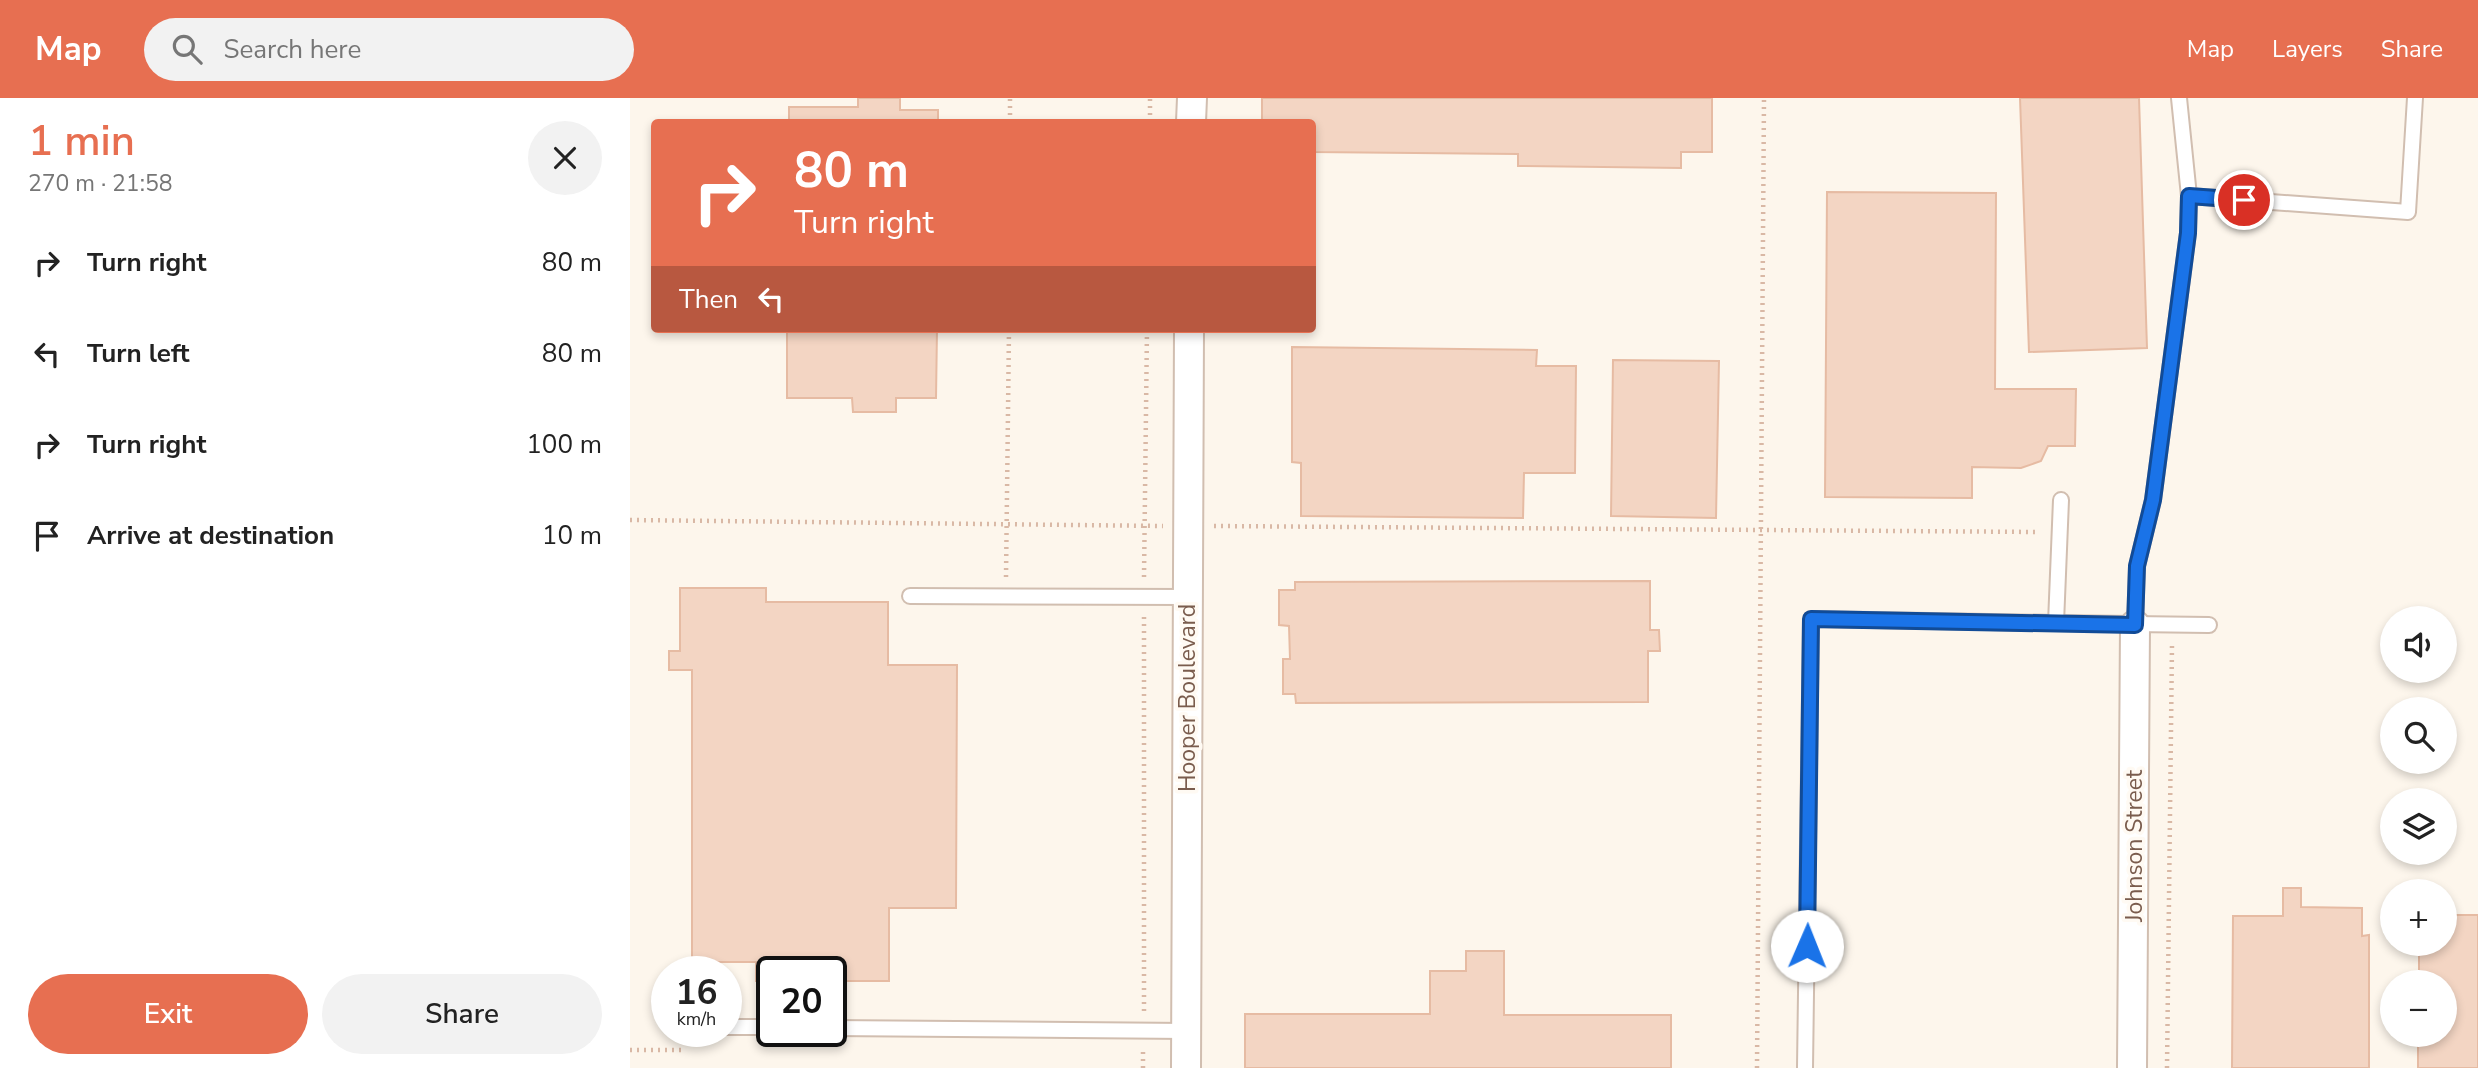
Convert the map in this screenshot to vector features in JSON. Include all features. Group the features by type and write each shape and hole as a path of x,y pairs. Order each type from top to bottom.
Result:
{"street":[{"path":"1191,119 1192,98"},
{"name":"Hooper Boulevard","path":"1186,1068 1189,333"},
{"name":"Johnson Street","path":"2132,1068 2135,625"}],"lane":[{"path":"2135,625 2137,566 2154,490 2188,233 2189,196 2179,98"},
{"path":"2189,196 2407,212 2415,98"},
{"path":"2056,623 2061,500"},
{"path":"910,596 1187,597"},
{"path":"1805,1068 1811,619 2209,625"},
{"path":"847,1028 1187,1031"}],"path":[{"path":"1010,98 1010,119"},
{"path":"1150,98 1150,119"},
{"path":"1757,1068 1764,98"},
{"path":"1006,597 1009,333"},
{"path":"1143,1068 1147,333"},
{"path":"630,520 1168,526"},
{"path":"1214,526 2043,532"},
{"path":"2166,1068 2172,625"},
{"path":"630,1050 684,1050"}],"building":[{"path":"858,98 900,98 900,110 938,110 938,119 789,119 789,107 858,107"},
{"path":"1262,98 1712,98 1712,152 1681,152 1681,168 1518,166 1518,154 1316,152 1316,119 1262,119"},
{"path":"2020,98 2139,98 2147,348 2029,352"},
{"path":"1827,192 1996,193 1995,389 2076,389 2075,446 2048,446 2041,461 2021,468 1972,467 1972,498 1825,497"},
{"path":"787,333 937,333 936,398 896,398 896,412 853,412 852,398 787,398"},
{"path":"1292,347 1537,350 1536,366 1576,366 1575,473 1524,473 1523,518 1301,516 1301,463 1292,462"},
{"path":"1613,360 1719,361 1716,518 1611,516"},
{"path":"1650,581 1650,630 1659,630 1660,651 1648,651 1648,702 1296,703 1295,694 1283,694 1283,659 1290,659 1289,626 1279,625 1279,590 1295,590 1295,582"},
{"path":"680,588 766,588 766,602 888,602 888,665 957,665 956,908 889,908 889,981 847,981 847,956 756,956 756,962 742,962 742,956 692,956 692,670 669,670 669,651 680,651"},
{"path":"2283,888 2301,888 2301,907 2362,908 2362,936 2369,935 2369,1068 2232,1068 2233,916 2283,916"},
{"path":"2457,915 2478,915 2478,1068 2418,1068 2418,1047 2457,1047 2457,970 2419,970 2419,956 2457,956"},
{"path":"1466,951 1504,951 1504,1015 1671,1015 1671,1068 1245,1068 1245,1014 1430,1014 1430,971 1466,971"}],"route":[{"path":"1807,946 1811,619 2135,625 2137,566 2153,500 2188,233 2189,196 2244,200"}]}
